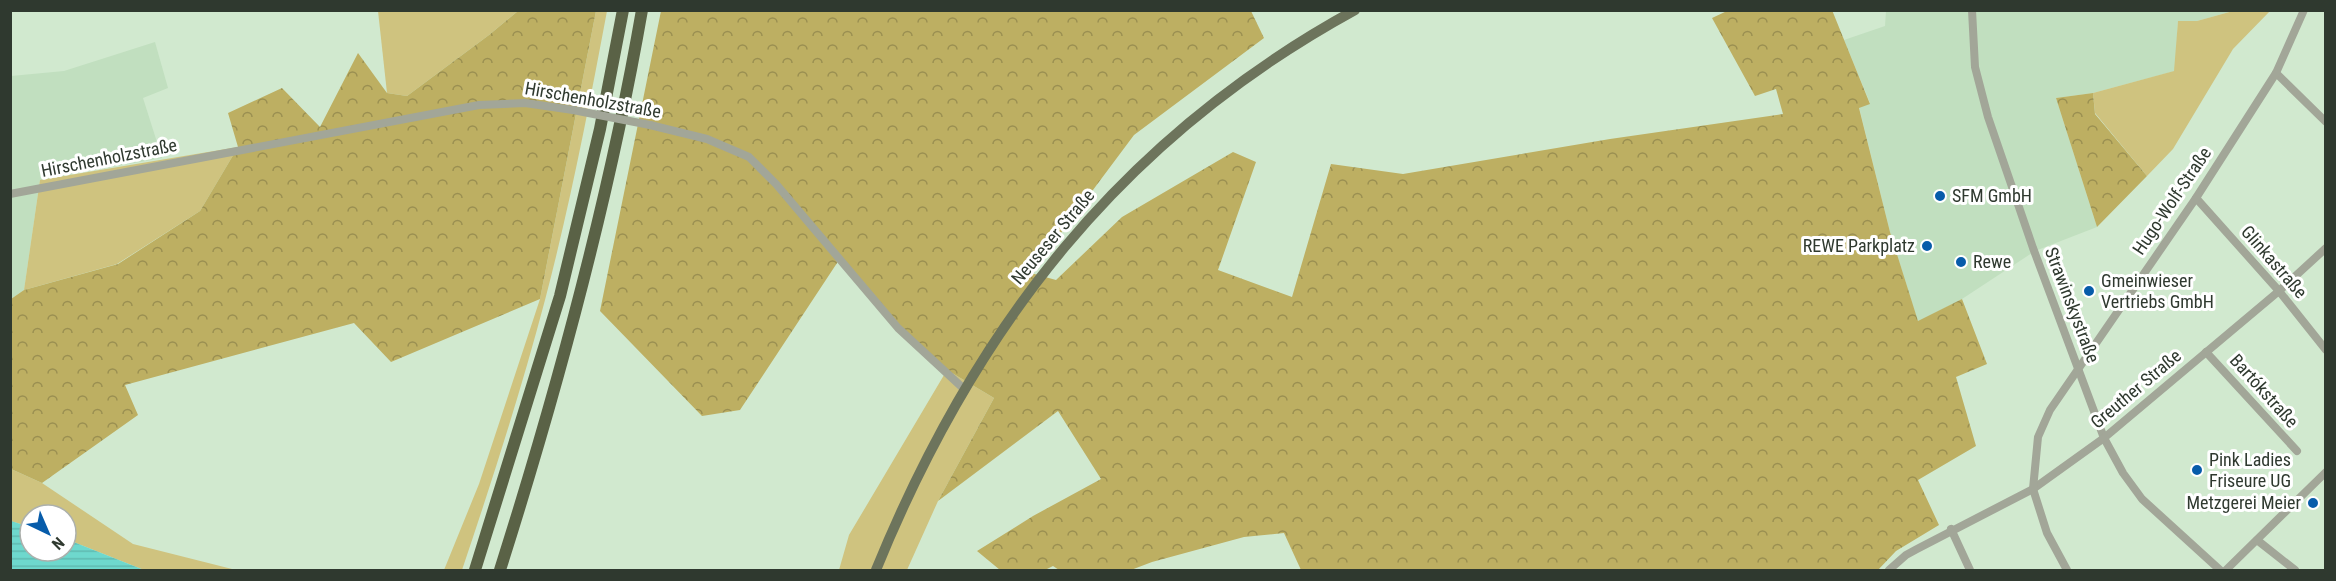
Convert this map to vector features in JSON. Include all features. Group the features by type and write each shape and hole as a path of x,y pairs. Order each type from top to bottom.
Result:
{"highway":[{"path":"475,570 560,296 600,129 623,10"},
{"path":"500,570 535,461 577,308 614,152 642,10"}],"main road":[{"name":"Neuseser Straße","path":"876,570 918,474 964,389 1011,315 1079,229 1130,176 1184,127 1245,80 1354,10"}],"street":[{"name":"Strawinskystraße","path":"1972,10 1975,67 1988,117 2033,248 2104,438 2123,473 2142,499 2220,570"},
{"name":"Hugo-Wolf-Straße","path":"2067,570 2047,533 2032,489 2038,437 2050,410 2196,198 2276,73 2304,10"},
{"path":"2276,73 2325,122"},
{"name":"Hirschenholzstraße","path":"10,194 479,105 525,103 650,125 707,139 749,157 777,184 898,328 964,389"},
{"name":"Glinkastraße","path":"2196,198 2279,291 2325,350"},
{"name":"Greuther Straße","path":"1889,570 1906,555 1951,529 2032,489 2104,438 2279,291 2325,248"},
{"name":"Bartókstraße","path":"2206,352 2297,451"},
{"path":"2226,570 2325,472"},
{"path":"2317,481 2325,488"},
{"path":"1951,529 1970,570"},
{"path":"2257,540 2295,570"}],"shaded area":[{"path":"378,11 518,11 407,96 387,93"},
{"path":"596,11 607,11 571,192 536,334 506,436 462,570 444,570 479,484 540,299"},
{"path":"1886,11 2233,11 2197,21 2178,21 2175,71 2093,93 2056,98 2097,227 2035,251 1962,299 1918,322 1890,232 1859,107 1870,103 1844,40 1885,26"},
{"path":"2233,11 2270,11 2233,49 2173,149 2147,176 2095,113 2093,93 2174,71 2178,21 2197,21"},
{"path":"155,42 168,88 143,98 162,158 40,180 24,290 11,299 11,76 64,71"},
{"path":"238,147 200,211 117,264 24,290 40,180"},
{"path":"947,370 994,398 938,501 907,570 839,570 849,535"},
{"path":"11,469 42,483 72,503 18,503 18,523 11,521"},
{"path":"78,507 133,544 236,570 144,570 78,544"}],"green space":[{"path":"1832,10 1870,104 1859,108 1890,232 1918,321 1962,299 1987,364 1956,377 1976,446 1918,480 1939,525 1896,551 1878,570 1301,570 1284,533 1244,537 1131,570 1059,570 1053,566 1045,570 1000,570 977,551 1033,516 1101,479 1058,411 938,501 994,398 947,370 900,326 841,257 740,410 702,416 600,311 661,11 1251,11 1264,38 1134,135 1031,273 1056,280 1122,217 1233,152 1256,162 1218,270 1292,297 1331,164 1403,174 1610,139 1783,114 1776,89 1755,96 1712,18 1727,11"},
{"path":"518,11 596,11 540,299 391,362 354,323 125,385 138,415 42,483 11,469 11,299 24,290 118,264 200,211 238,147 228,113 282,88 320,127 358,53 387,93 407,96"},
{"path":"2093,93 2095,114 2147,176 2097,227 2056,98"}],"water":[{"path":"11,521 18,523 18,563 78,563 78,544 144,570 11,570"}],"place":[{"name":"SFM GmbH","path":"1940,196"},
{"name":"REWE Parkplatz","path":"1927,246"},
{"name":"Rewe","path":"1961,262"},
{"name":"Gmeinwieser Vertriebs GmbH","path":"2089,291"},
{"name":"Pink Ladies Friseure UG","path":"2197,470"},
{"name":"Metzgerei Meier","path":"2313,503"}]}
